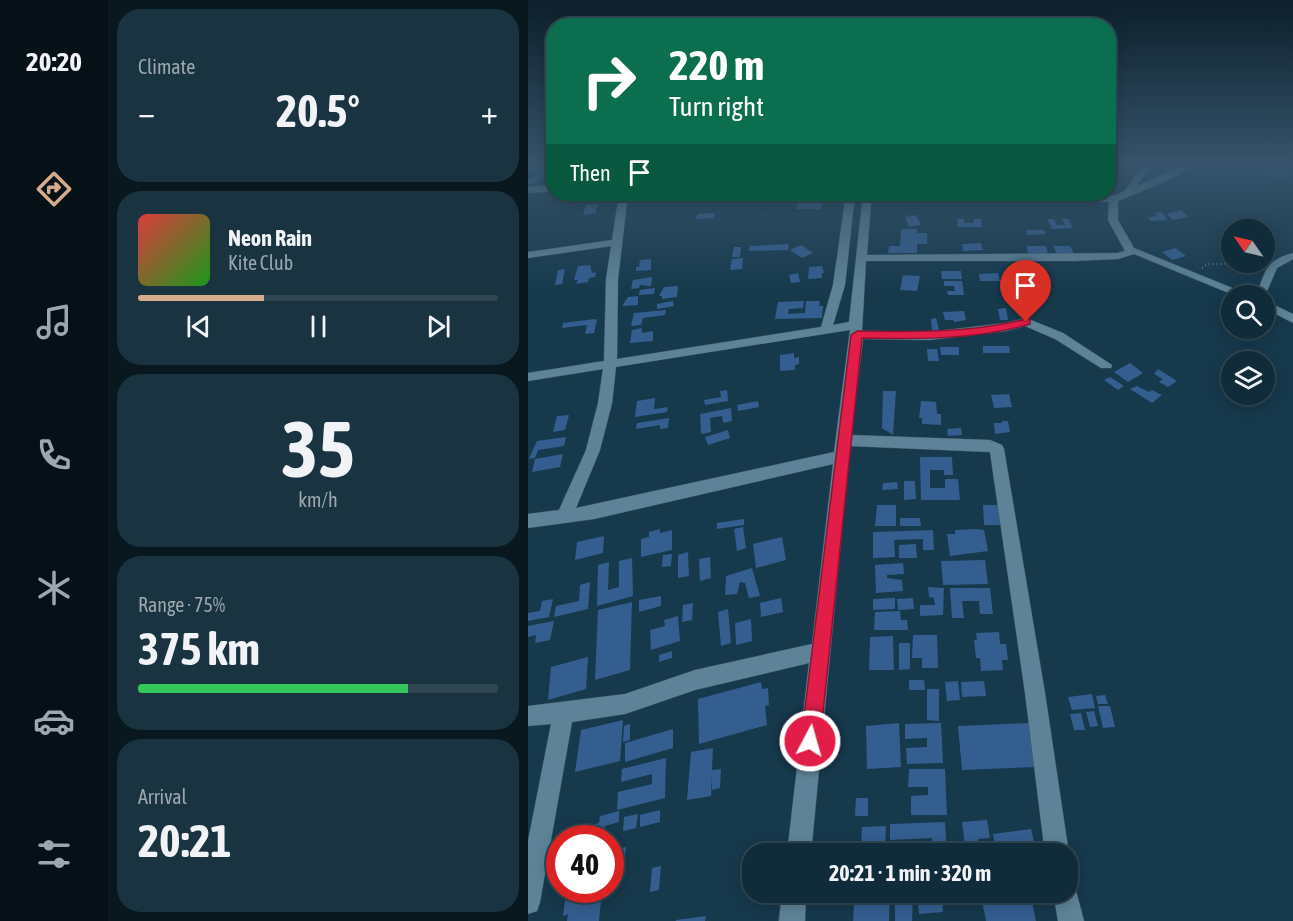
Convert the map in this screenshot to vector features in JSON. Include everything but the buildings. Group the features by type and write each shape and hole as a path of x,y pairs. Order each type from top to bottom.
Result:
{"street":[{"path":"566,514 593,450 605,403 610,365 612,279 623,206"},
{"path":"826,329 839,285 849,206"},
{"path":"800,843 856,330 866,206"},
{"path":"1112,206 1111,211 1118,231 1131,251 1221,286"},
{"path":"528,255 618,242"},
{"path":"862,258 1022,259 1118,256 1131,251"},
{"path":"1265,285 1266,276 1274,265 1293,256"},
{"path":"1275,309 1293,319"},
{"path":"528,377 826,329 929,336 1006,327 1023,322 1059,336 1106,365"},
{"path":"528,521 566,514 594,512 843,448 990,445 997,449 1055,843"},
{"path":"528,716 625,704 695,680 820,651"},
{"path":"528,902 564,712"},
{"path":"792,921 794,903"},
{"path":"1067,903 1071,921"}],"path":[{"path":"1022,259 1028,272 1028,279 1020,282 1013,299 1018,317 1023,322"},
{"path":"1185,271 1199,269 1207,264 1221,264"}],"route":[{"path":"810,741 841,456 857,335 929,336 1006,327 1026,322"}]}
